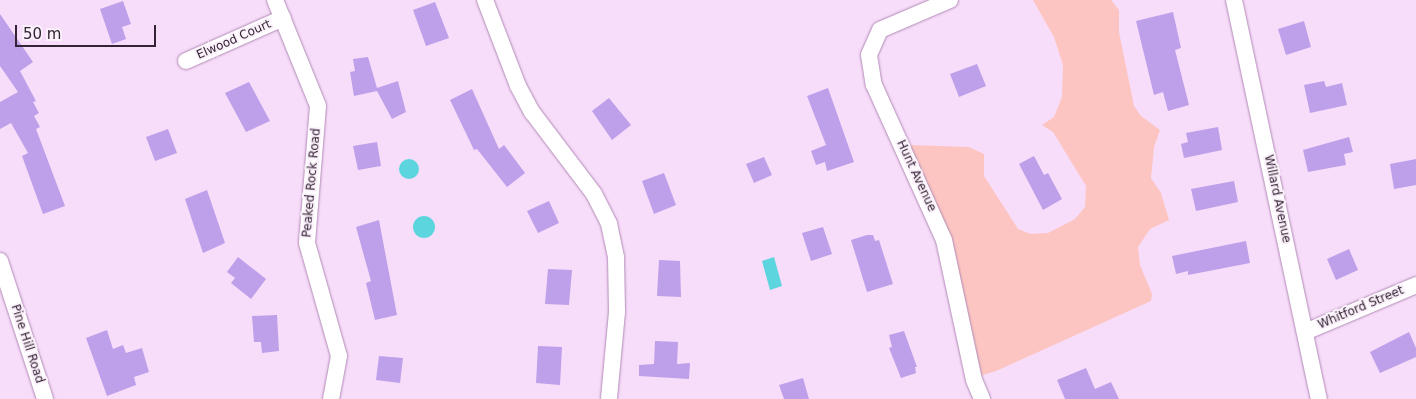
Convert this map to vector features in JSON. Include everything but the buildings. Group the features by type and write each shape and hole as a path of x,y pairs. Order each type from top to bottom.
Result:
{"street":[{"name":"Peaked Rock Road","path":"275,0 318,106 307,243 339,356 332,399"},
{"path":"484,0 518,86 532,112 594,194 609,224 616,258 617,312 609,399"},
{"name":"Hunt Avenue","path":"950,0 880,30 869,55 874,85 944,240 974,380 982,399"},
{"name":"Willard Avenue","path":"1234,0 1319,399"},
{"name":"Elwood Court","path":"186,61 283,18"},
{"name":"Pine Hill Road","path":"0,261 45,399"},
{"name":"Whitford Street","path":"1305,332 1416,285"}],"shaded area":[{"path":"1033,0 1111,0 1119,10 1119,32 1134,106 1141,116 1160,130 1154,147 1151,178 1161,193 1169,220 1150,229 1138,247 1140,265 1152,294 1151,301 996,371 973,378 958,302 923,172 909,145 969,147 984,154 984,176 1018,229 1031,234 1048,233 1075,219 1085,207 1086,186 1053,132 1042,125 1054,117 1062,97 1063,65 1054,37"}],"water":[{"path":"409,159 416,162 419,169 416,176 409,179 402,176 399,169 402,162"},
{"path":"424,216 432,219 435,227 432,235 424,238 416,235 413,227 416,219"},
{"path":"774,257 782,286 770,290 762,261"}]}
